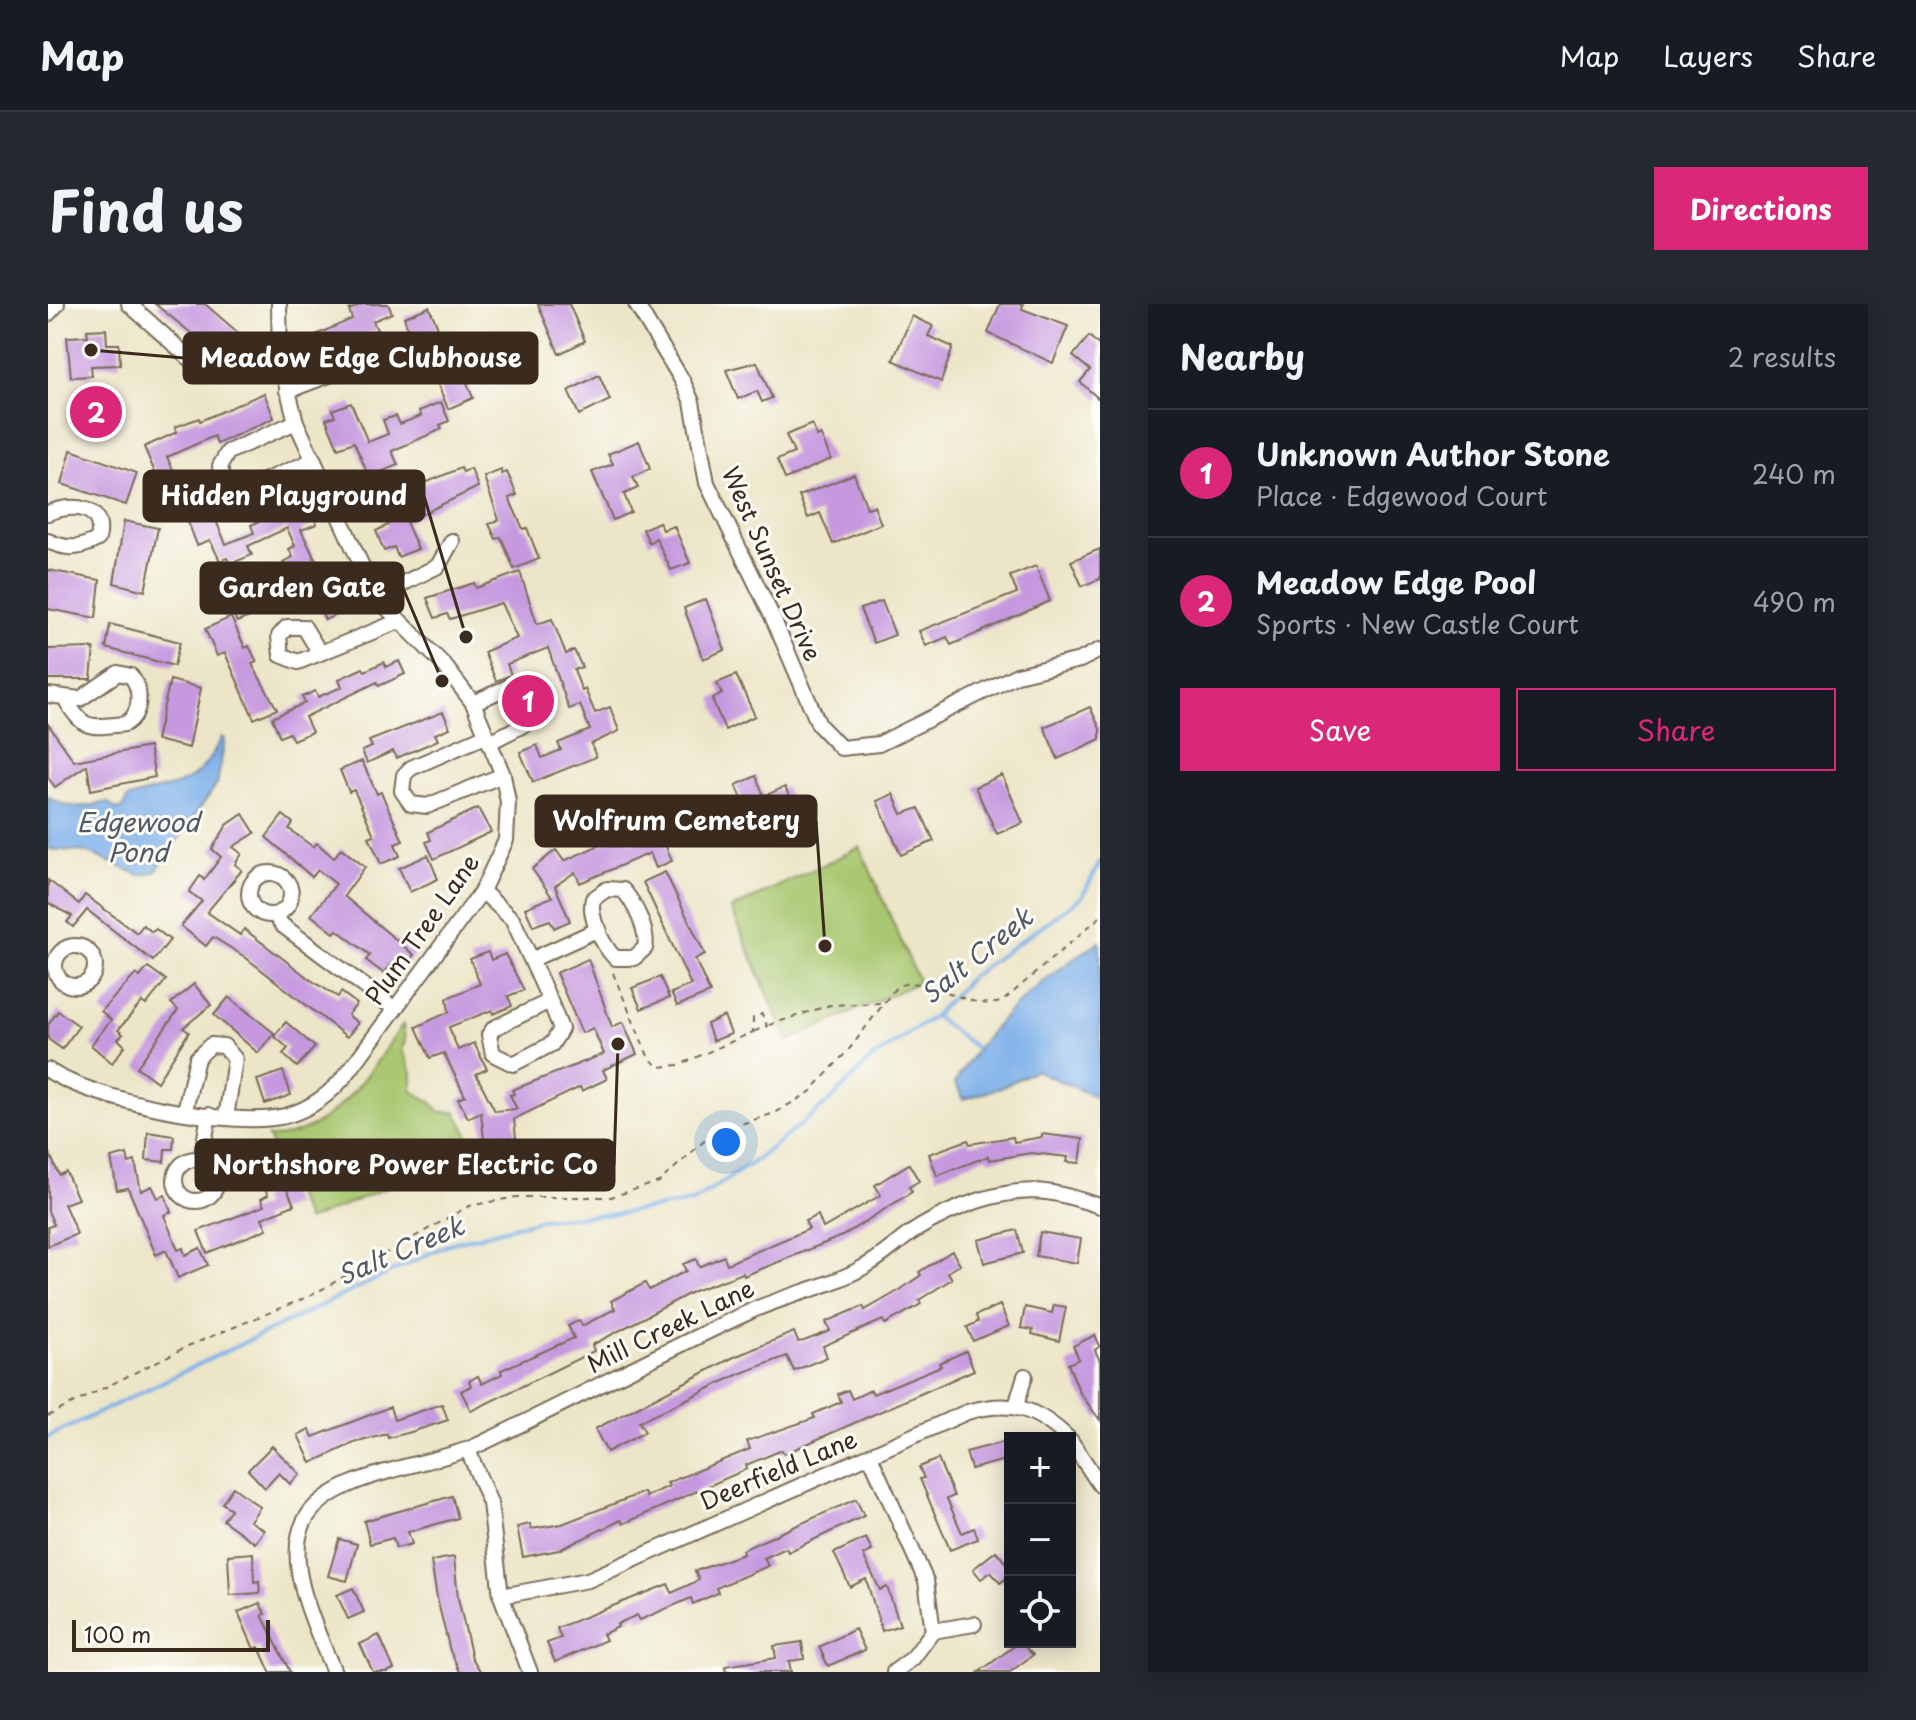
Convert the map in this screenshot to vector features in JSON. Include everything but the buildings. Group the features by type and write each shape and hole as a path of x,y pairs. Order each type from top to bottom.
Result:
{"street":[{"path":"48,314 57,304"},
{"path":"129,304 205,372"},
{"name":"Plum Tree Lane","path":"48,1070 83,1089 209,1115 262,1120 288,1115 325,1096 349,1071 482,891 506,840 508,802 503,775 473,703 444,665 397,622 376,597 296,422 279,353 279,304"},
{"name":"West Sunset Drive","path":"636,304 671,358 692,402 707,483 772,616 819,725 841,748 879,744 1017,675 1080,660 1100,650"},
{"path":"287,391 355,365 379,372"},
{"path":"296,422 228,452 220,466 223,482 233,490 243,490 314,460"},
{"path":"48,513 68,507 84,507 96,514 101,527 98,539 84,547 71,549 48,541"},
{"path":"376,597 438,566 452,541"},
{"path":"320,653 397,622"},
{"path":"48,695 66,700 91,694 118,673 131,676 139,690 136,713 125,724 85,725 77,720 66,700"},
{"path":"473,703 519,682 532,684 546,700 541,716 411,768 404,775 402,791 411,804 427,806 503,775"},
{"path":"607,889 623,890 629,897 647,941 645,948 634,958 615,958 609,952 592,912 593,899 607,889"},
{"path":"482,891 513,920 533,959 550,1001 561,1029 552,1044 513,1064 493,1054 489,1035 494,1028 550,1001"},
{"path":"275,915 282,925 395,1009"},
{"path":"533,959 599,929"},
{"path":"185,1110 197,1058 211,1045 224,1046 235,1059 226,1118"},
{"path":"201,1160 209,1115"},
{"name":"Mill Creek Lane","path":"334,1672 309,1609 297,1561 304,1520 339,1491 379,1474 468,1450 729,1321 862,1269 913,1232 962,1207 1001,1194 1048,1189 1100,1206"},
{"path":"1025,1376 1016,1406 1053,1424 1062,1432"},
{"name":"Deerfield Lane","path":"501,1596 588,1580 771,1496 967,1412 997,1404 1016,1406"},
{"path":"1076,1449 1100,1485"},
{"path":"468,1450 490,1503 501,1596 530,1672"},
{"path":"870,1456 926,1581 933,1631"},
{"path":"894,1672 913,1658 933,1631 974,1624"}],"path":[{"path":"205,372 279,353"},
{"path":"48,1416 188,1346 310,1296 469,1206 516,1197 611,1197 659,1182 713,1133 775,1113 810,1092 851,1047 896,987 907,982 989,1006 1003,1001 1100,917"},
{"path":"609,952 613,972 648,1056 658,1067 679,1065 767,1026 830,1005 884,1003"},
{"path":"753,1032 753,1018 762,1014 767,1026"}],"green space":[{"path":"860,847 919,982 788,1041 731,909"},
{"path":"403,1024 405,1040 402,1050 412,1073 412,1091 431,1102 440,1112 456,1112 476,1150 307,1221 268,1137 291,1135 311,1127 330,1114 363,1080"}],"water":[{"name":"Edgewood Pond","path":"222,737 225,739 217,784 155,872 139,875 87,852 48,849 48,796 69,806 107,802 117,810 123,808 127,799 173,786 193,776 203,768"},
{"path":"1100,941 1100,1099 1035,1070 1000,1088 964,1099 955,1083 984,1040 1037,986"}],"waterway":[{"name":"Salt Creek","path":"48,1437 449,1244 543,1219 616,1214 693,1202 759,1158 832,1099 870,1060 934,1016 972,976 1082,897 1100,862"},
{"path":"934,1016 975,1047"}],"place":[{"name":"Meadow Edge Clubhouse","path":"91,350"},
{"name":"Meadow Edge Pool","path":"96,412"},
{"name":"Hidden Playground","path":"466,637"},
{"name":"Garden Gate","path":"442,681"},
{"name":"Unknown Author Stone","path":"528,701"},
{"name":"Wolfrum Cemetery","path":"825,946"},
{"name":"Northshore Power Electric Co","path":"618,1044"}]}
